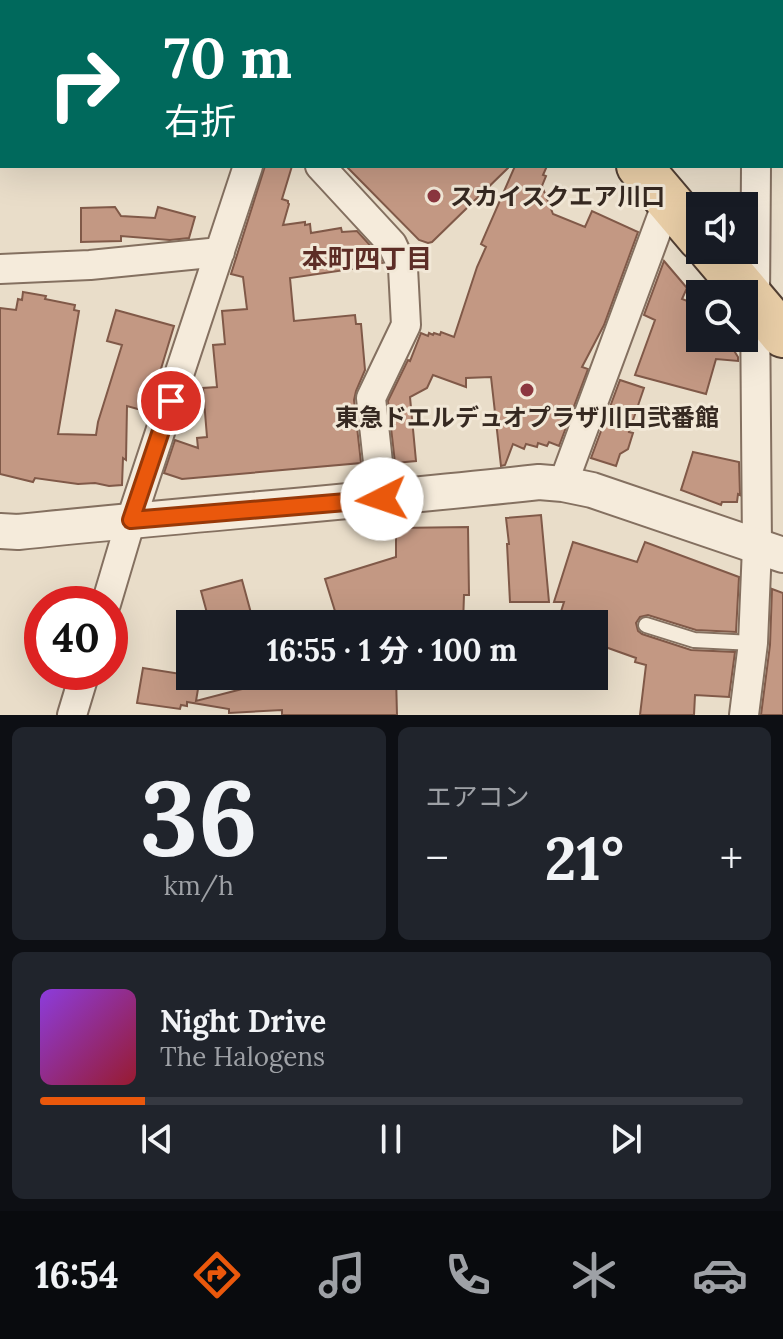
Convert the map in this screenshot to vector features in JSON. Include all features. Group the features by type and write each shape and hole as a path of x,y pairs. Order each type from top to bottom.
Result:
{"main road":[{"path":"641,168 686,221"},
{"path":"723,264 737,280"},
{"path":"758,305 783,335"}],"street":[{"path":"111,586 247,168"},
{"path":"322,168 392,244 403,268 406,325 371,398 382,499"},
{"path":"755,280 756,168"},
{"path":"563,484 668,200"},
{"path":"0,269 90,265 220,252"},
{"path":"744,715 770,551 758,351"},
{"path":"0,531 18,532 382,499 539,482 592,490 770,551"},
{"path":"72,715 80,690"}],"lane":[{"path":"646,625 694,640 753,643"}],"building":[{"path":"264,168 291,168 282,199 289,204 283,225 305,222 305,225 310,224 311,233 341,228 342,232 357,231 378,254 382,263 290,278 294,321 355,315 356,324 361,324 365,370 354,400 361,463 182,479 164,473 175,440 198,448 197,438 207,437 203,388 217,387 213,345 225,344 222,311 247,309 243,277 231,274"},
{"path":"348,168 508,168 432,242 419,240"},
{"path":"514,168 546,168 542,186 553,214 585,227 592,211 638,232 604,325 582,367 588,369 559,446 549,442 547,446 538,443 537,447 526,444 524,449 513,444 505,465 501,466 491,377 466,378 466,387 433,375 427,388 410,397 416,461 395,463 388,401 421,333 428,336 429,333 440,335 441,332 454,337 486,247 481,244"},
{"path":"115,207 121,216 155,218 158,207 195,217 189,238 170,240 121,236 121,241 81,242 81,208"},
{"path":"664,261 686,287 682,299 686,301 686,352 735,352 738,361 716,359 706,394 635,375 655,320 644,315"},
{"path":"23,292 75,305 74,310 79,311 58,434 96,435 122,345 107,341 116,310 174,326 145,411 127,406 126,460 123,458 122,485 78,484 35,478 33,482 0,474 0,308 16,310"},
{"path":"620,380 644,388 629,432 633,433 628,449 620,454 616,466 591,458"},
{"path":"693,452 739,462 740,495 737,502 722,502 721,505 681,490"},
{"path":"541,515 549,602 510,602 506,518"},
{"path":"468,527 469,595 464,595 463,610 335,610 325,579 396,557 396,528"},
{"path":"573,542 637,562 645,542 739,577 736,632 696,630 648,615 640,617 636,623 642,634 691,650 735,652 729,697 695,695 694,715 640,715 646,665 608,648 608,610 561,610 564,602 554,602"},
{"path":"242,580 250,610 206,610 201,591"},
{"path":"772,589 783,593 783,715 761,715 770,645"},
{"path":"143,668 176,673 176,690 198,690 196,701 238,690 396,690 397,715 282,715 282,710 229,713 229,709 187,702 187,706 181,705 180,709 137,703"}],"place":[{"name":"スカイスクエア川口","path":"434,196"},
{"name":"東急ドエルデュオプラザ川口弐番館","path":"527,390"}],"district":[{"name":"本町四丁目","path":"367,258"}],"route":[{"path":"171,401 131,520 382,499"}]}
